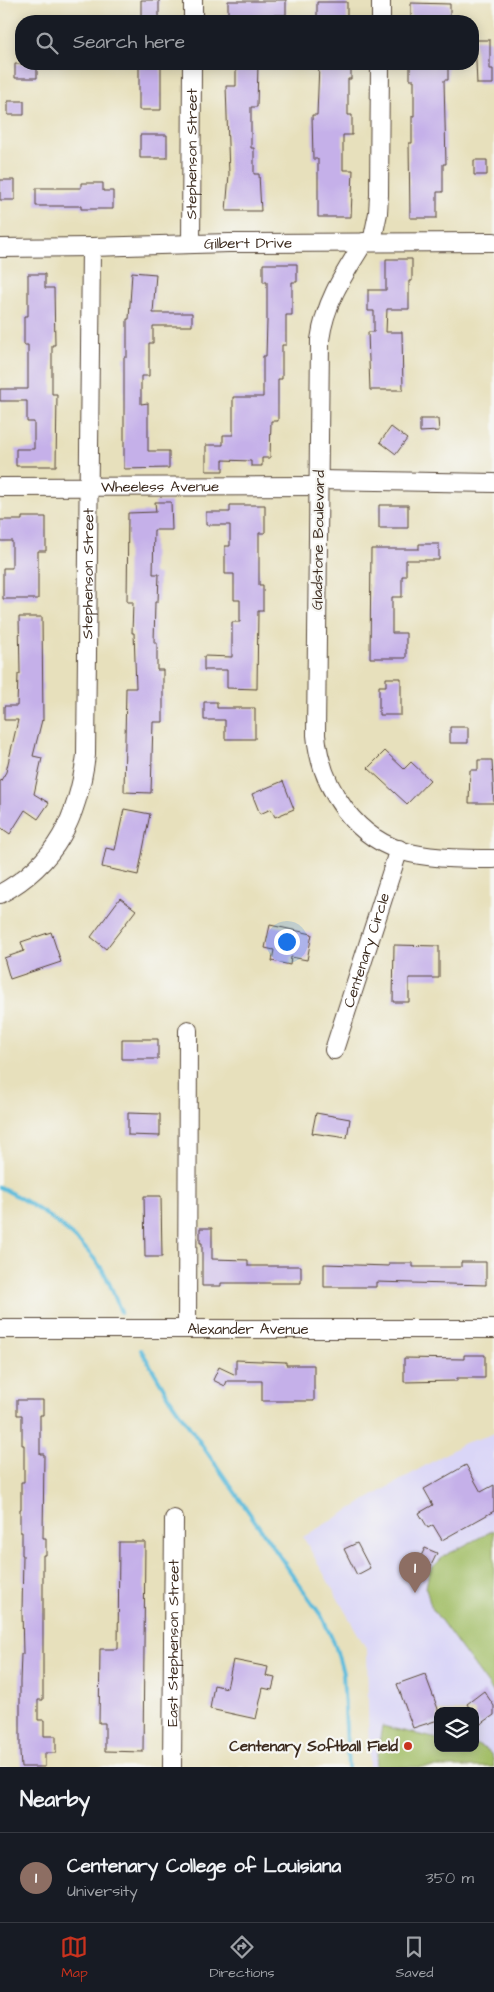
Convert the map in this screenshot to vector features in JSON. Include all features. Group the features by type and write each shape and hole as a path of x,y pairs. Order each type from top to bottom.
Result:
{"street":[{"path":"193,0 193,15"},
{"path":"381,0 381,15"},
{"name":"Stephenson Street","path":"191,244 192,70"},
{"name":"Gladstone Boulevard","path":"380,70 378,213 368,242 331,299 323,320 320,340 316,725 318,751 324,774 334,795 348,814 368,832 386,844 399,849 432,856 494,859"},
{"name":"Gilbert Drive","path":"0,248 191,244 494,242"},
{"name":"Stephenson Street","path":"0,894 41,863 58,843 70,820 83,783 86,755 90,247"},
{"name":"Wheeless Avenue","path":"0,487 494,483"},
{"name":"Centenary Circle","path":"334,1050 399,849"},
{"path":"187,1329 188,1030"},
{"name":"Alexander Avenue","path":"0,1329 494,1329"},
{"name":"East Stephenson Street","path":"172,1767 174,1519"}],"shaded area":[{"path":"494,1434 494,1767 369,1767 367,1650 303,1537 464,1443"}],"green space":[{"path":"494,1530 494,1693 431,1607 426,1588 429,1571 444,1556"},
{"name":"Centenary Softball Field","path":"382,1726 434,1738 434,1752 479,1752 479,1746 489,1752 493,1758 494,1767 375,1767"}],"building":[{"path":"141,0 159,0 159,15 141,15"},
{"path":"286,0 286,15 228,15 228,1"},
{"path":"317,2 347,2 347,15 317,15"},
{"path":"411,3 450,4 450,15 411,15"},
{"path":"479,40 490,40 490,69 493,69 493,84 477,84"},
{"path":"15,70 37,70 37,78 15,78"},
{"path":"139,70 161,70 161,110 139,110"},
{"path":"236,70 258,70 257,107 251,107 251,148 254,148 254,174 259,174 261,211 226,211 229,174 226,86 236,86"},
{"path":"319,70 351,70 351,79 348,79 348,115 352,115 352,135 343,135 343,170 353,170 351,217 318,217 318,159 313,159 312,115 317,115"},
{"path":"410,70 448,70 448,80 444,80 446,164 443,164 443,192 437,192 437,218 410,218 409,143 412,143 414,80 410,80"},
{"path":"8,101 24,101 24,115 8,115"},
{"path":"140,135 167,135 167,158 140,158"},
{"path":"474,160 487,160 487,175 474,175"},
{"path":"0,180 15,180 15,200 0,200"},
{"path":"81,183 103,183 103,191 113,191 113,209 81,209 81,206 36,206 36,188 81,188"},
{"path":"386,259 412,259 412,281 409,281 409,309 387,309 386,332 402,332 403,390 370,390 368,332 374,332 374,311 368,311 368,290 386,290"},
{"path":"263,264 297,264 297,282 292,282 292,315 286,315 286,345 282,345 282,379 278,379 278,421 271,421 270,458 262,458 262,466 251,466 251,461 223,460 223,471 206,471 206,445 223,445 223,435 233,435 233,397 263,397 263,356 266,356 267,282 263,282"},
{"path":"132,272 156,274 153,313 192,313 192,326 153,326 153,343 149,343 149,376 141,376 141,404 148,403 148,451 169,451 169,468 124,469 124,357 127,357 127,319 129,319"},
{"path":"28,274 45,274 45,288 54,288 55,345 52,345 52,394 57,394 56,466 16,466 16,449 34,449 34,422 27,422 27,401 0,401 0,389 28,389 28,345 24,345 24,316 28,316"},
{"path":"420,419 438,419 439,431 420,432"},
{"path":"391,427 407,439 396,454 380,442"},
{"path":"155,502 171,502 172,530 154,530 153,574 159,574 158,602 155,602 154,643 157,643 157,670 163,670 163,722 153,722 151,793 124,792 126,688 136,688 134,633 132,633 133,602 127,602 128,513 156,512"},
{"path":"230,505 265,505 265,533 259,533 259,585 263,585 263,611 258,611 257,689 227,688 227,670 204,670 204,656 232,657 232,622 240,622 240,600 234,600 234,574 225,574 225,546 230,546 230,525 206,525 206,512 230,512"},
{"path":"379,505 408,505 408,528 379,528"},
{"path":"22,517 46,517 46,551 38,551 38,599 3,599 3,568 12,568 12,541 0,541 0,520 22,520"},
{"path":"419,544 439,544 439,560 406,560 406,576 402,576 402,597 392,597 392,633 406,633 406,658 370,658 371,549 419,549"},
{"path":"19,617 42,617 43,721 33,756 42,758 34,794 49,803 38,819 25,810 10,834 0,827 0,782 6,772 18,720 4,720 4,706 17,706 18,674 20,674"},
{"path":"386,678 401,678 401,715 379,715 379,686 386,686"},
{"path":"204,702 217,702 217,708 255,708 255,739 225,739 225,720 204,720"},
{"path":"450,727 468,727 468,743 450,743"},
{"path":"385,751 404,769 411,762 430,780 407,804 368,768"},
{"path":"478,760 492,760 494,803 469,803 470,770 478,770"},
{"path":"283,781 294,809 275,817 271,809 260,814 252,794"},
{"path":"124,809 150,814 138,875 102,867 106,848 115,850"},
{"path":"120,898 136,910 106,949 91,937"},
{"path":"270,925 312,934 307,960 291,957 290,965 272,961 274,950 265,948"},
{"path":"51,932 61,962 10,979 4,958 24,951 21,942"},
{"path":"394,945 439,946 439,978 409,978 409,1002 393,1002"},
{"path":"122,1039 158,1039 158,1059 122,1059"},
{"path":"128,1113 160,1114 160,1136 128,1135"},
{"path":"316,1113 350,1119 347,1138 312,1133"},
{"path":"144,1196 161,1196 162,1257 145,1257"},
{"path":"200,1228 212,1228 212,1259 248,1260 248,1266 301,1266 301,1283 221,1283 221,1286 202,1286"},
{"path":"461,1262 486,1262 486,1285 376,1282 376,1287 324,1287 324,1264 389,1266 389,1263 413,1263 413,1267 461,1267"},
{"path":"464,1355 485,1355 485,1378 457,1378 457,1381 404,1382 404,1358 464,1359"},
{"path":"236,1360 286,1362 286,1365 314,1365 314,1401 262,1401 262,1381 227,1381 225,1386 213,1380 219,1367 236,1375"},
{"path":"17,1400 43,1400 43,1415 40,1415 40,1454 44,1454 43,1538 46,1538 46,1555 43,1555 43,1700 38,1700 38,1720 44,1720 44,1736 56,1736 56,1753 45,1753 45,1767 21,1767 20,1682 21,1654 23,1654 23,1555 20,1509 21,1482 24,1482 24,1445 22,1445 22,1415 17,1415"},
{"path":"466,1465 481,1492 494,1485 494,1511 442,1540 433,1525 428,1528 419,1513 433,1505 424,1489"},
{"path":"119,1542 145,1542 143,1752 105,1751 105,1723 99,1723 100,1649 118,1649"},
{"path":"357,1543 370,1568 357,1575 344,1549"},
{"path":"425,1548 437,1553 424,1580 412,1574"},
{"path":"233,1660 268,1667 266,1676 275,1678 272,1690 263,1688 256,1719 210,1709 214,1685 227,1688"},
{"path":"425,1674 437,1707 434,1707 434,1721 413,1728 397,1684"},
{"path":"484,1691 494,1706 494,1715 481,1724 479,1721 479,1707 469,1707 467,1704"}],"waterway":[{"path":"0,1187 43,1212 81,1244 102,1269 121,1312"},
{"path":"141,1350 172,1402 322,1617 335,1645 343,1673 348,1767"}],"place":[{"name":"Centenary College of Louisiana","path":"415,1593"},
{"name":"Centenary Softball Field","path":"408,1746"}]}
